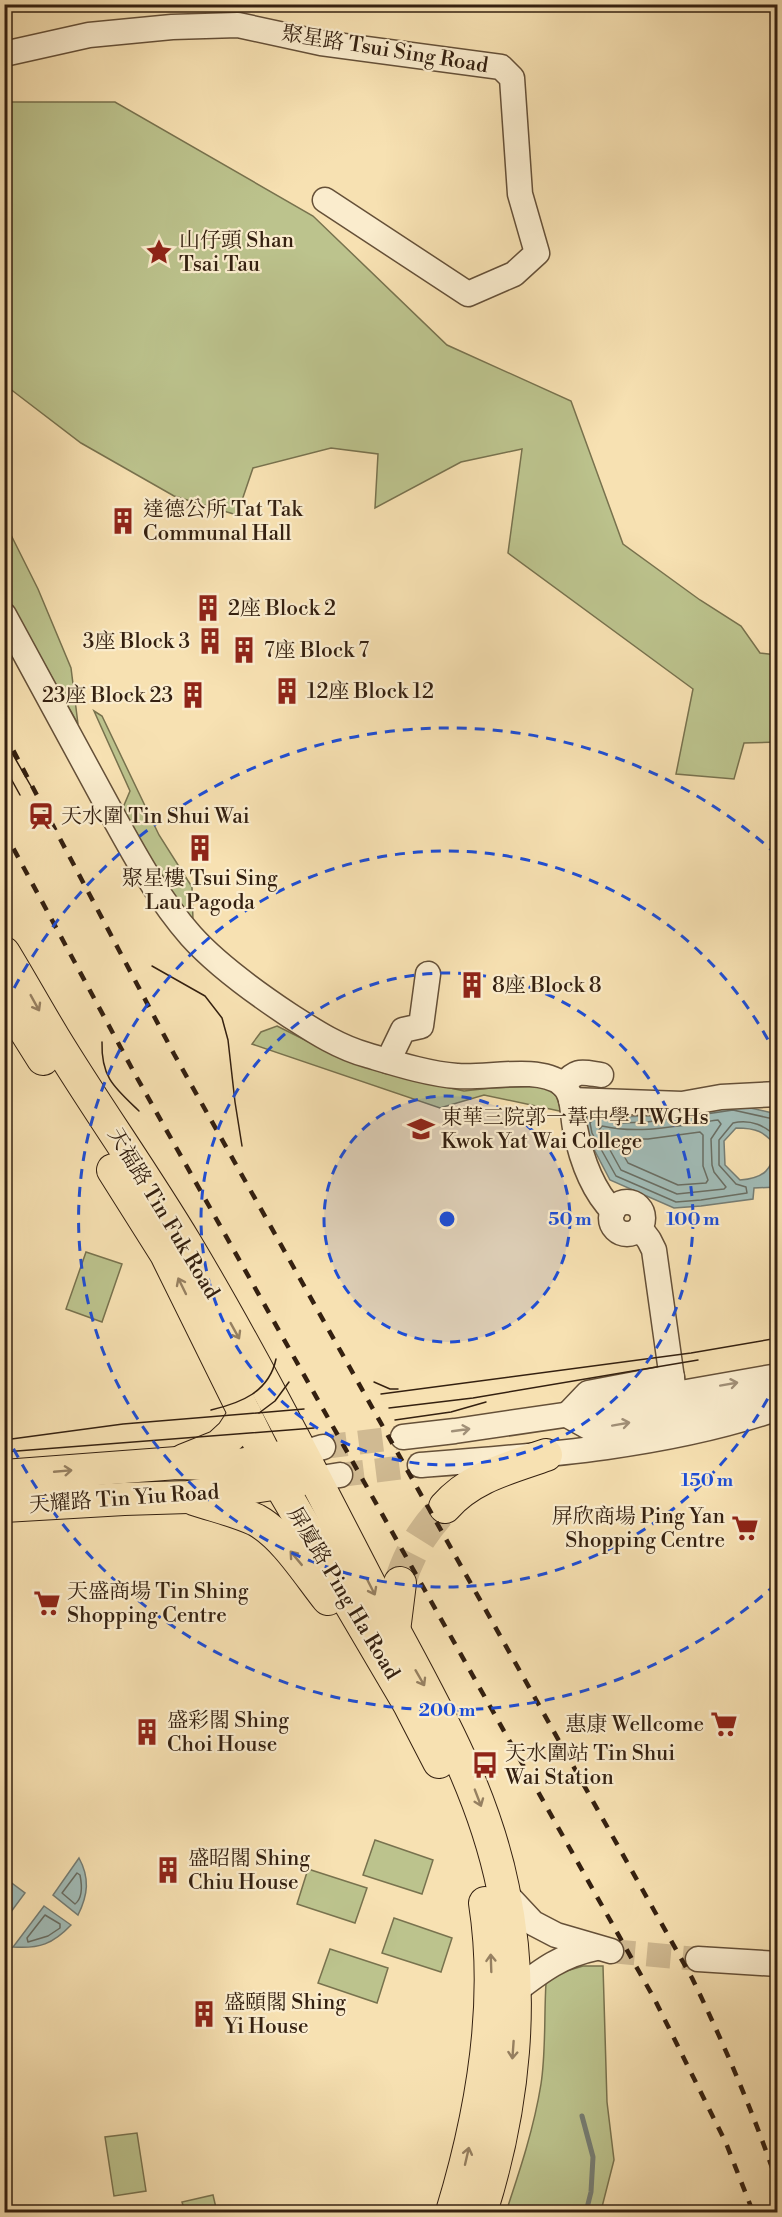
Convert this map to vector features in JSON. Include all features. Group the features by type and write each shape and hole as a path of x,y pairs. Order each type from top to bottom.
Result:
{"main road":[{"name":"天福路 Tin Fuk Road","path":"4,953 53,1036 185,1243 320,1464"},
{"name":"天福路 Tin Fuk Road","path":"4,997 166,1254 274,1471"},
{"path":"177,1463 219,1446 232,1434 245,1414"},
{"path":"444,1507 484,1476 546,1455"},
{"name":"天耀路 Tin Yiu Road","path":"4,1476 177,1463 240,1465 274,1471"},
{"name":"天耀路 Tin Yiu Road","path":"4,1506 124,1498 188,1497 274,1471 320,1464"},
{"name":"屏廈路 Ping Ha Road","path":"320,1464 394,1631 437,1708 473,1786 490,1835 504,1892 510,1928 515,1991 514,2047 507,2104 491,2179 481,2212"},
{"name":"屏廈路 Ping Ha Road","path":"274,1471 409,1704 450,1784 466,1827 484,1900 490,1949 490,2014 482,2084 467,2157 452,2212"},
{"path":"188,1497 256,1520 277,1537 409,1704"},
{"path":"394,1631 400,1583"}],"street":[{"name":"聚星路 Tsui Sing Road","path":"4,54 89,35 172,27 238,25 321,43 501,67 512,78 520,194 537,253 514,274 468,294 325,200"},
{"path":"4,615 152,885 193,938 251,990 314,1031 346,1049 388,1061 457,1076 510,1073 549,1078 567,1092 682,1104 722,1096 777,1094"},
{"path":"388,1061 404,1030 421,1026 428,974"},
{"path":"601,1075 579,1072 572,1075 567,1092 575,1128 591,1181 597,1192 612,1211 623,1203 631,1203 638,1206 642,1213 643,1221 640,1228 650,1240 654,1250 683,1407"},
{"path":"420,1465 546,1455 777,1376"},
{"path":"567,1415 588,1393 749,1418 777,1408"},
{"path":"403,1437 567,1415 592,1429 683,1407 777,1396"},
{"path":"504,1892 533,1923 556,1935 604,1950 575,1952 559,1959 515,1991"},
{"path":"709,1960 773,1963"}],"green space":[{"path":"5,102 115,102 313,216 447,345 571,401 623,544 700,600 741,626 760,653 777,655 777,742 744,743 734,779 676,774 693,689 508,553 522,449 461,462 375,508 378,454 331,448 253,468 237,515 174,496 81,443 5,385"},
{"path":"4,521 38,589 71,668 78,724 5,593"},
{"path":"94,711 102,716 159,835 192,887 193,921 169,890 122,810 130,791"},
{"path":"277,1026 339,1057 413,1080 464,1091 544,1086 558,1095 564,1112 484,1095 440,1108 252,1044 261,1032"},
{"path":"86,1252 122,1264 102,1322 66,1309"},
{"path":"375,1840 433,1860 422,1894 363,1875"},
{"path":"308,1869 367,1888 355,1923 297,1904"},
{"path":"394,1918 452,1938 441,1972 382,1953"},
{"path":"330,1949 388,1968 377,2003 318,1983"},
{"path":"583,1966 603,1966 607,2102 614,2160 602,2207 599,2212 506,2212 531,2133 541,2084 546,1983 563,1972"},
{"path":"137,2133 146,2191 114,2196 105,2137"},
{"path":"213,2195 217,2212 185,2212 182,2202"}],"water":[{"path":"733,1104 777,1114 777,1147 777,1187 754,1188 753,1199 674,1208 610,1180 586,1134 584,1121 591,1110 620,1117 646,1116","holes":["736,1128 754,1130 764,1134 777,1147 769,1167 761,1175 740,1180 725,1165 724,1141"]},
{"path":"79,1858 85,1873 86,1886 78,1915 53,1895"},
{"path":"5,1878 25,1893 5,1920"},
{"path":"44,1906 71,1925 58,1937 45,1944 13,1947"}],"waterway":[{"path":"582,2116 593,2157 591,2192 586,2212"}],"tunnel":[{"path":"323,1447 403,1437"},
{"path":"340,1475 420,1465"},
{"path":"400,1583 407,1562 418,1542 445,1507"},
{"path":"611,1951 698,1959"}],"tram line":[{"path":"4,739 32,788"},
{"path":"4,766 20,795"},
{"path":"152,966 205,996 222,1018 228,1040 242,1146"},
{"path":"102,1042 102,1054 107,1074 116,1089 139,1111"},
{"path":"381,1394 691,1353 778,1338"},
{"path":"211,1410 233,1404 260,1388 267,1380 276,1359"},
{"path":"389,1408 473,1398 698,1360"},
{"path":"259,1413 275,1401 289,1382"},
{"path":"374,1382 390,1389 398,1389"},
{"path":"395,1420 451,1412 486,1402"},
{"path":"4,1440 123,1424 304,1409"},
{"path":"4,1452 314,1428"}],"railway":[{"path":"4,733 174,1054 692,1978 738,2080 778,2185"},
{"path":"4,831 136,1076 655,2000 726,2143 753,2212"}],"place":[{"name":"山仔頭 Shan Tsai Tau","path":"159,252"},
{"name":"達德公所 Tat Tak Communal Hall","path":"123,521"},
{"name":"2座 Block 2","path":"208,608"},
{"name":"3座 Block 3","path":"210,641"},
{"name":"7座 Block 7","path":"244,650"},
{"name":"12座 Block 12","path":"287,691"},
{"name":"23座 Block 23","path":"193,695"},
{"name":"天水圍 Tin Shui Wai","path":"41,816"},
{"name":"聚星樓 Tsui Sing Lau Pagoda","path":"200,848"},
{"name":"8座 Block 8","path":"472,985"},
{"name":"東華三院郭一葦中學 TWGHs Kwok Yat Wai College","path":"421,1129"},
{"name":"屏欣商場 Ping Yan Shopping Centre","path":"745,1528"},
{"name":"天盛商場 Tin Shing Shopping Centre","path":"47,1603"},
{"name":"惠康 Wellcome","path":"724,1724"},
{"name":"盛彩閣 Shing Choi House","path":"147,1732"},
{"name":"天水圍站 Tin Shui Wai Station","path":"485,1765"},
{"name":"盛昭閣 Shing Chiu House","path":"168,1870"},
{"name":"盛頤閣 Shing Yi House","path":"204,2014"}]}
